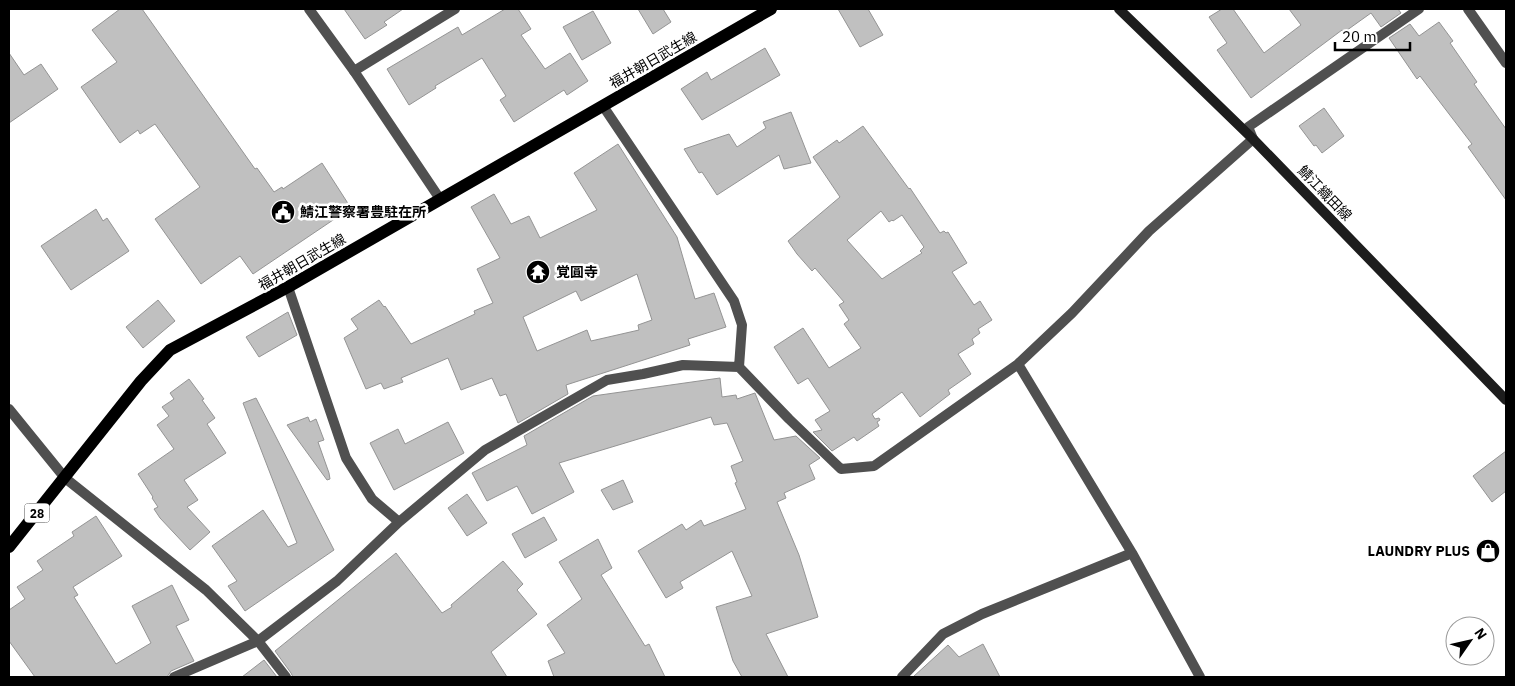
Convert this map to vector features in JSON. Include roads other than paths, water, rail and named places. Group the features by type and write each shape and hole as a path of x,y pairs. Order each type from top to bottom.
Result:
{"main road":[{"name":"福井朝日武生線","path":"9,547 140,381 170,350 288,288 771,9"},
{"name":"鯖江織田線","path":"1119,9 1254,139 1506,400"}],"street":[{"path":"309,9 354,71 440,199"},
{"path":"354,71 455,9"},
{"path":"174,677 258,641 337,581 399,522 485,450 607,380 683,365 739,367 789,420 841,469 874,466 1018,364 1072,313 1149,231 1254,139 1248,127 1418,9"},
{"path":"1468,9 1506,63"},
{"path":"603,106 734,301 742,325 739,367"},
{"path":"288,288 346,458 372,499 399,522"},
{"path":"1018,364 1132,554 1200,677"},
{"path":"9,409 65,478 206,590 258,641 286,677"},
{"path":"902,677 943,634 982,614 1132,554"}],"place":[{"name":"鯖江警察署豊駐在所","path":"283,212"},
{"name":"覚圓寺","path":"538,272"},
{"name":"LAUNDRY PLUS","path":"1488,551"}]}
